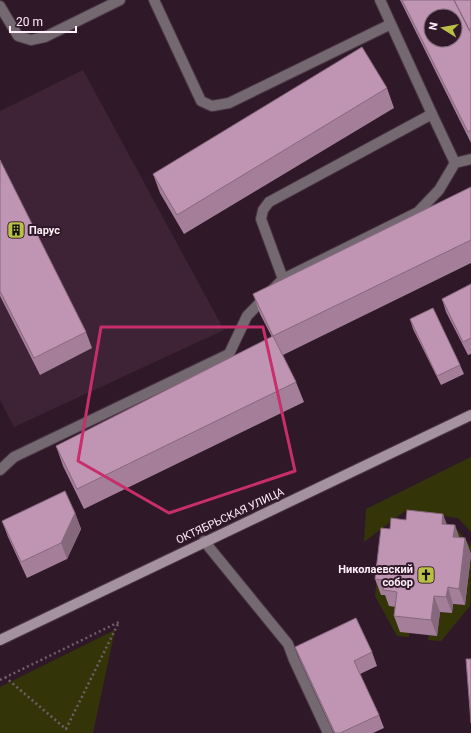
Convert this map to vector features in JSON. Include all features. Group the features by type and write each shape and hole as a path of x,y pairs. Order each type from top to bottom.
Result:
{"street":[{"name":"ОКТЯБРЬСКАЯ УЛИЦА","path":"0,640 204,541 471,415"}],"lane":[{"path":"0,6 18,36 31,40 45,37 120,0"},
{"path":"154,0 202,100 212,106 229,103 390,24"},
{"path":"380,0 455,163"},
{"path":"283,279 261,219 263,210 269,202 432,114"},
{"path":"0,470 14,457 228,354 247,316 283,279 418,212 439,190 455,163 471,159"},
{"path":"204,541 288,644 328,733"}],"path":[{"path":"0,680 5,677 119,622 66,730 5,677"}],"highlighted area":[{"path":"101,327 263,327 295,471 169,513 78,461"}],"shaded area":[{"path":"83,70 224,330 14,427 0,400 0,111"},
{"path":"471,457 471,532 458,518 405,511 364,542 366,509"},
{"path":"454,526 471,546 471,554 390,596 403,608 409,633 409,637 397,636 375,596 381,541"},
{"path":"471,556 470,606 441,641 428,640 429,635 436,636 440,612 452,613 453,604 465,605"},
{"path":"115,630 93,733 0,733 0,687"}],"building":[{"path":"402,0 454,0 458,8 423,8 423,42"},
{"path":"454,0 471,0 471,29 469,30 463,18 463,8 458,8"},
{"path":"463,17 471,33 471,130 468,132 426,48 463,48"},
{"path":"362,47 387,88 177,215 153,174"},
{"name":"Парус","path":"0,160 86,332 34,358 0,291"},
{"path":"471,187 471,240 273,336 253,294"},
{"path":"471,284 471,338 463,342 442,299"},
{"path":"433,308 460,365 437,376 410,319"},
{"path":"273,336 296,382 77,489 56,446"},
{"path":"65,491 75,513 61,543 21,562 2,521"},
{"name":"Николаевский собор","path":"407,510 443,514 442,524 455,525 453,537 465,538 459,589 448,587 446,597 434,596 431,620 394,616 397,592 383,590 384,580 375,579 381,528 390,529 391,518 406,520"},
{"path":"356,618 372,652 354,661 379,715 340,733 335,733 295,647"},
{"path":"466,659 471,659 471,723"}],"place":[{"name":"Парус","path":"16,230"},
{"name":"Николаевский собор","path":"426,575"}]}
